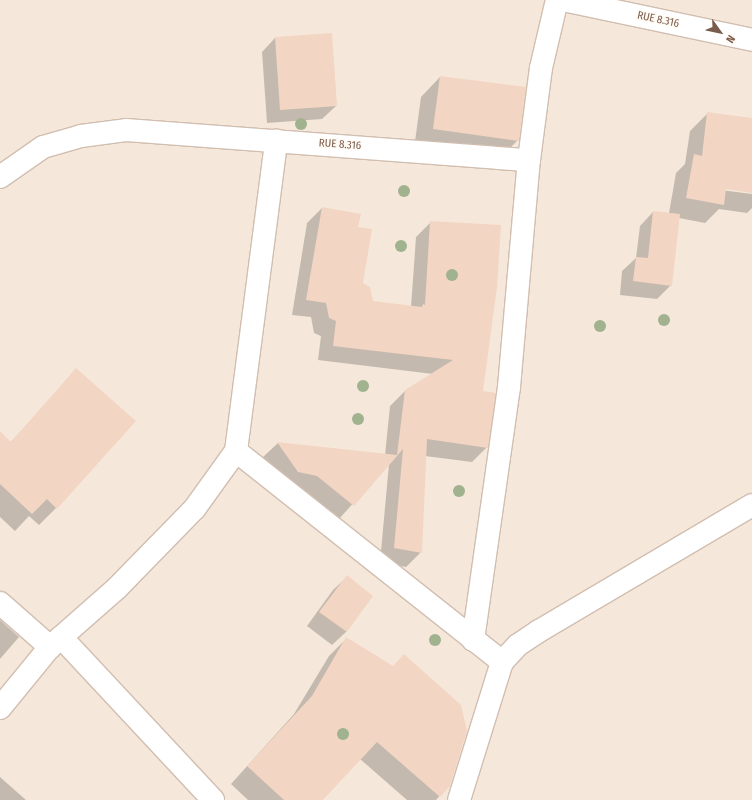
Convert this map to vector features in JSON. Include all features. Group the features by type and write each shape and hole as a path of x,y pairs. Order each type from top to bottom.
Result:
{"street":[{"path":"473,640 509,387 528,160 541,68 557,0"},
{"name":"RUE 8.316","path":"563,0 752,40"},
{"name":"RUE 8.316","path":"0,177 43,147 81,136 126,130 528,160"},
{"path":"0,708 56,642 117,588 194,508 236,451 276,141"},
{"path":"236,451 502,662"},
{"path":"459,800 502,662 518,646 539,631 752,504"},
{"path":"0,603 56,642 213,800"}],"shaded area":[{"path":"0,0 752,0 752,800 0,800"}],"building":[{"path":"332,33 337,106 280,110 275,37"},
{"path":"440,76 526,87 519,141 433,129"},
{"path":"707,112 752,118 752,193 726,189 724,205 686,198 694,154 702,156"},
{"path":"322,207 361,214 358,227 372,229 363,283 370,287 373,301 422,307 423,304 425,305 430,221 501,225 497,287 483,391 496,393 488,448 427,439 422,553 394,548 403,449 354,506 317,476 298,472 277,442 397,455 405,390 453,360 333,346 336,321 329,318 326,303 306,300"},
{"path":"653,211 680,214 672,286 633,281 636,257 648,258"},
{"path":"76,368 136,421 57,509 47,499 32,514 0,484 0,431 11,442"},
{"path":"347,575 373,596 347,632 319,612"},
{"path":"346,637 393,666 404,654 461,705 467,731 450,786 440,797 377,742 323,800 284,800 247,766 312,696"}]}
